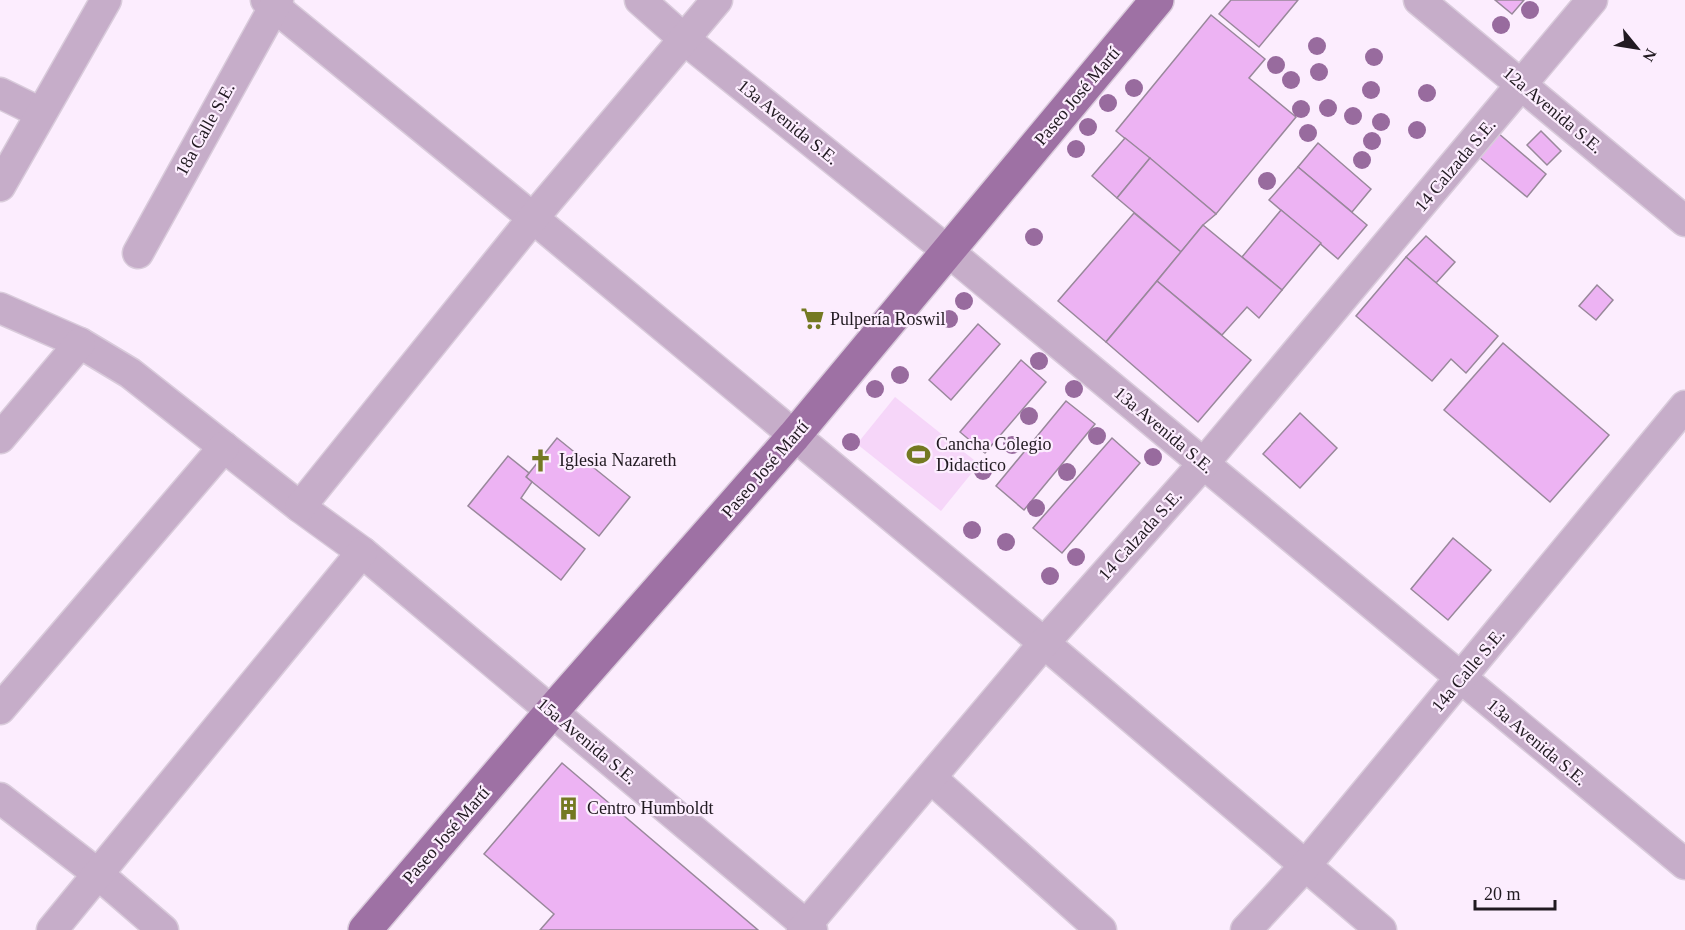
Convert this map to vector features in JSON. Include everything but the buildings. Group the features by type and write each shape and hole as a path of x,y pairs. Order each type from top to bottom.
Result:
{"main road":[{"name":"Paseo José Martí","path":"365,930 552,711 794,436 1157,0"}],"street":[{"path":"0,186 106,0"},
{"name":"13a Avenida S.E.","path":"640,0 684,39 949,252 1685,864"},
{"path":"300,507 533,218 717,0"},
{"name":"12a Avenida S.E.","path":"1419,0 1523,84 1685,221"},
{"name":"14 Calzada S.E.","path":"806,928 1044,643 1204,463 1592,0"},
{"path":"272,2 1044,643 1381,930"},
{"name":"18a Calle S.E.","path":"138,253 272,2"},
{"path":"0,93 41,113"},
{"name":"15a Avenida S.E.","path":"0,308 80,343 130,373 300,507 362,552 806,928"},
{"path":"0,438 80,343"},
{"name":"14a Calle S.E.","path":"1246,930 1305,866 1685,406"},
{"path":"0,710 224,447"},
{"path":"52,930 362,552"},
{"path":"931,778 1101,930"},
{"path":"0,798 98,874 162,930"}],"shaded area":[{"name":"Cancha Colegio Didactico","path":"895,397 979,464 941,511 857,444"}],"place":[{"name":"Pulpería Roswil","path":"812,319"},
{"name":"Cancha Colegio Didactico","path":"918,454"},
{"name":"Iglesia Nazareth","path":"541,460"},
{"name":"Centro Humboldt","path":"569,808"}]}
